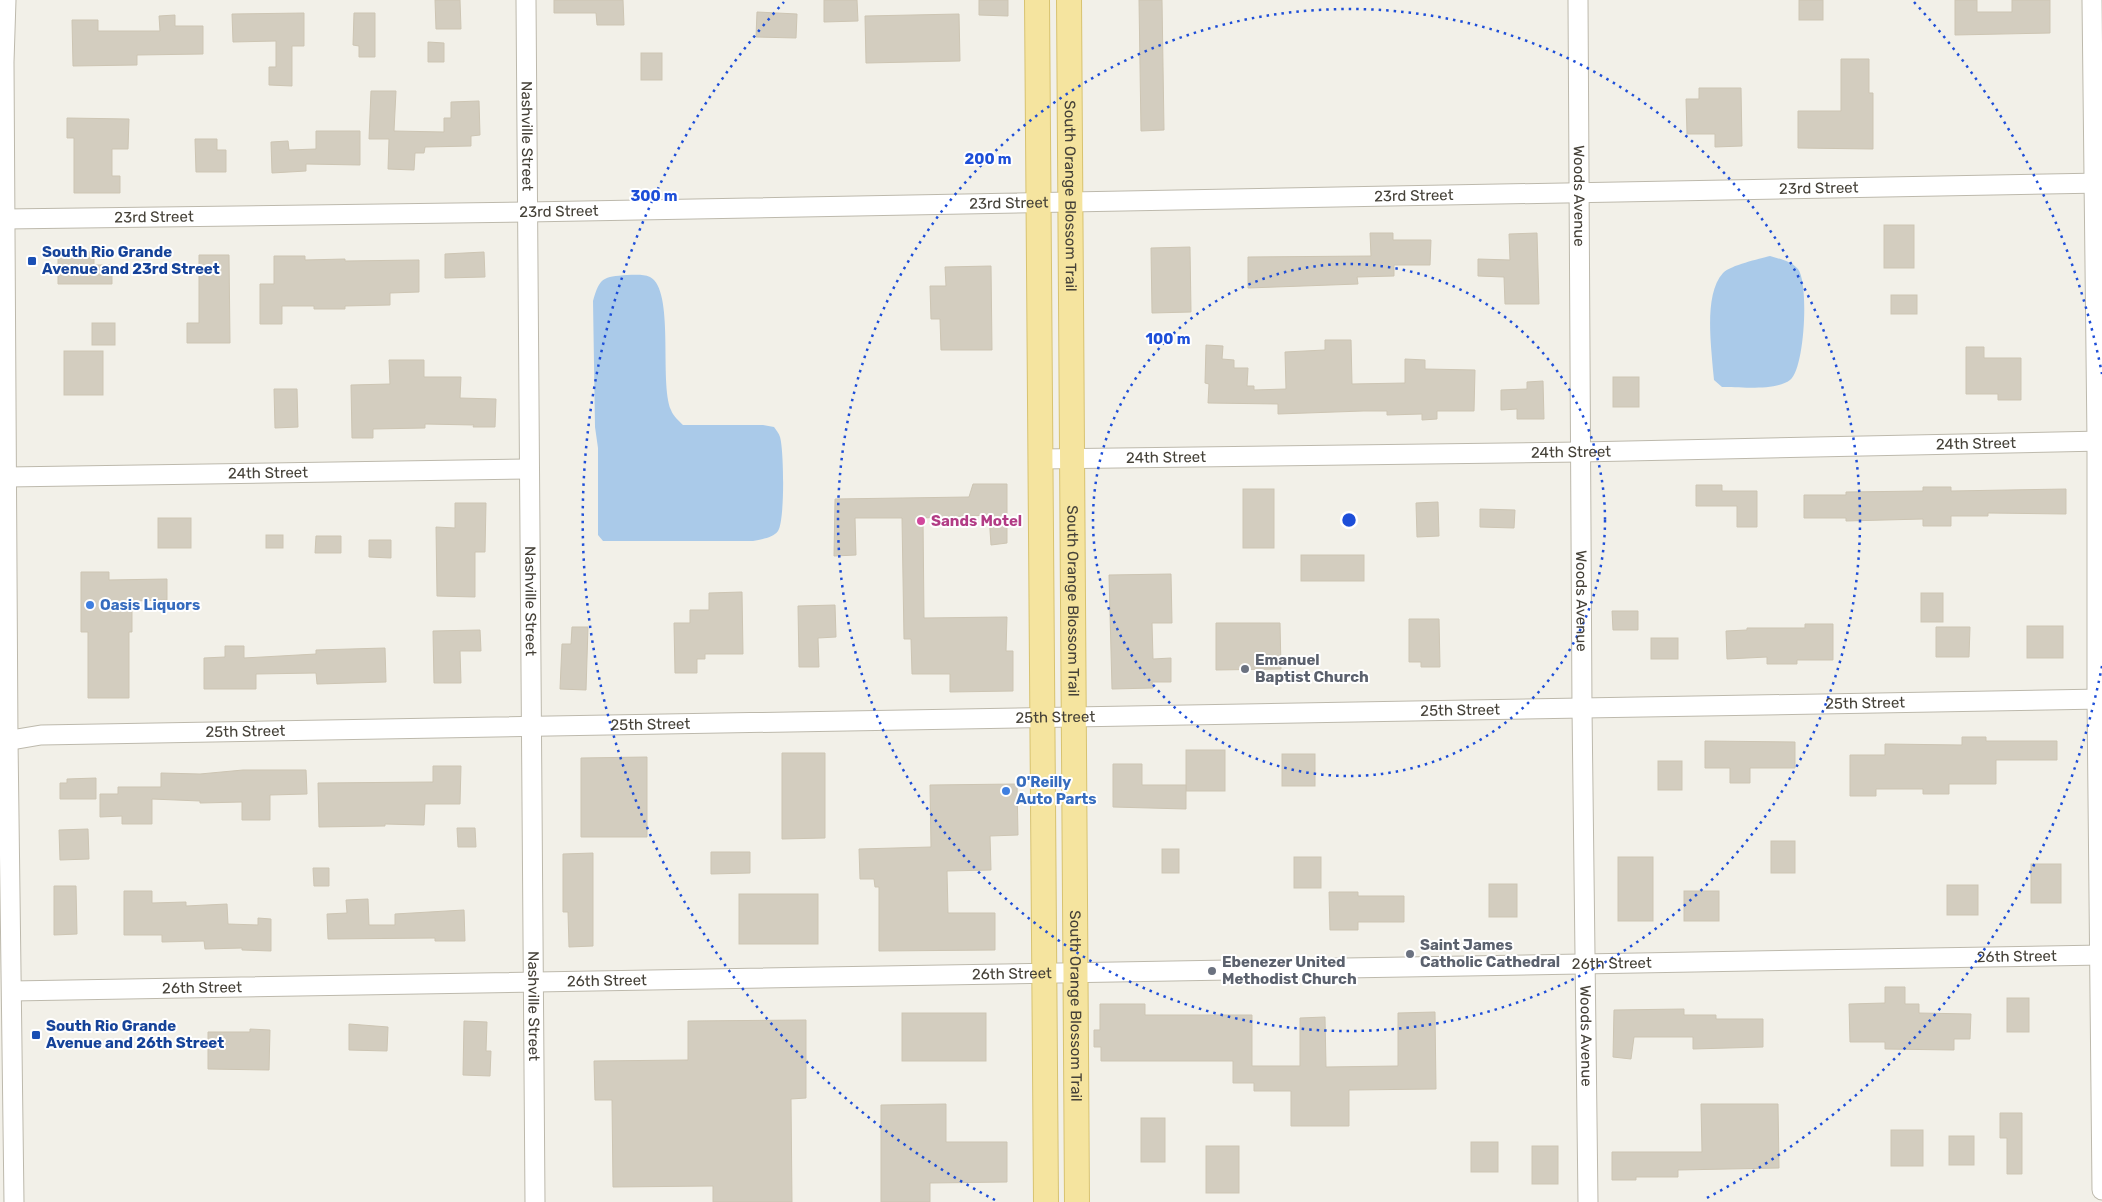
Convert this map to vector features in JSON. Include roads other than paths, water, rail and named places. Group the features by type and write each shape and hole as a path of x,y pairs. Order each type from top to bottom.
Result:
{"main road":[{"name":"South Orange Blossom Trail","path":"1037,0 1046,1202"},
{"name":"South Orange Blossom Trail","path":"1069,0 1077,1202"}],"street":[{"path":"6,0 7,477 4,542 4,741 6,952 12,991 7,1159 14,1202"},
{"name":"Nashville Street","path":"526,0 535,1202"},
{"name":"Woods Avenue","path":"1578,0 1582,708 1588,1202"},
{"path":"2092,0 2098,183 2102,1190"},
{"name":"23rd Street","path":"5,219 1578,194 2098,183"},
{"name":"24th Street","path":"1041,459 1581,452 2100,441"},
{"name":"24th Street","path":"7,477 529,469"},
{"name":"25th Street","path":"4,741 41,735 2099,699"},
{"name":"26th Street","path":"12,991 534,984 1044,972 2101,955"}],"water":[{"path":"1770,256 1792,264 1798,269 1804,291 1804,326 1795,373 1790,380 1776,386 1757,388 1722,387 1714,380 1710,333 1711,306 1717,282 1723,273 1732,267"},
{"path":"627,275 647,276 658,285 664,317 668,397 672,412 678,420 683,425 763,425 774,427 779,434 782,456 783,500 780,525 778,531 773,535 753,541 603,541 598,535 598,448 595,427 593,301 598,287 604,280"}],"place":[{"name":"South Rio Grande Avenue and 23rd Street","path":"32,261"},
{"name":"Sands Motel","path":"921,521"},
{"name":"Oasis Liquors","path":"90,605"},
{"name":"Emanuel Baptist Church","path":"1245,669"},
{"name":"O'Reilly Auto Parts","path":"1006,791"},
{"name":"Saint James Catholic Cathedral","path":"1410,954"},
{"name":"Ebenezer United Methodist Church","path":"1212,971"},
{"name":"South Rio Grande Avenue and 26th Street","path":"36,1035"}]}
